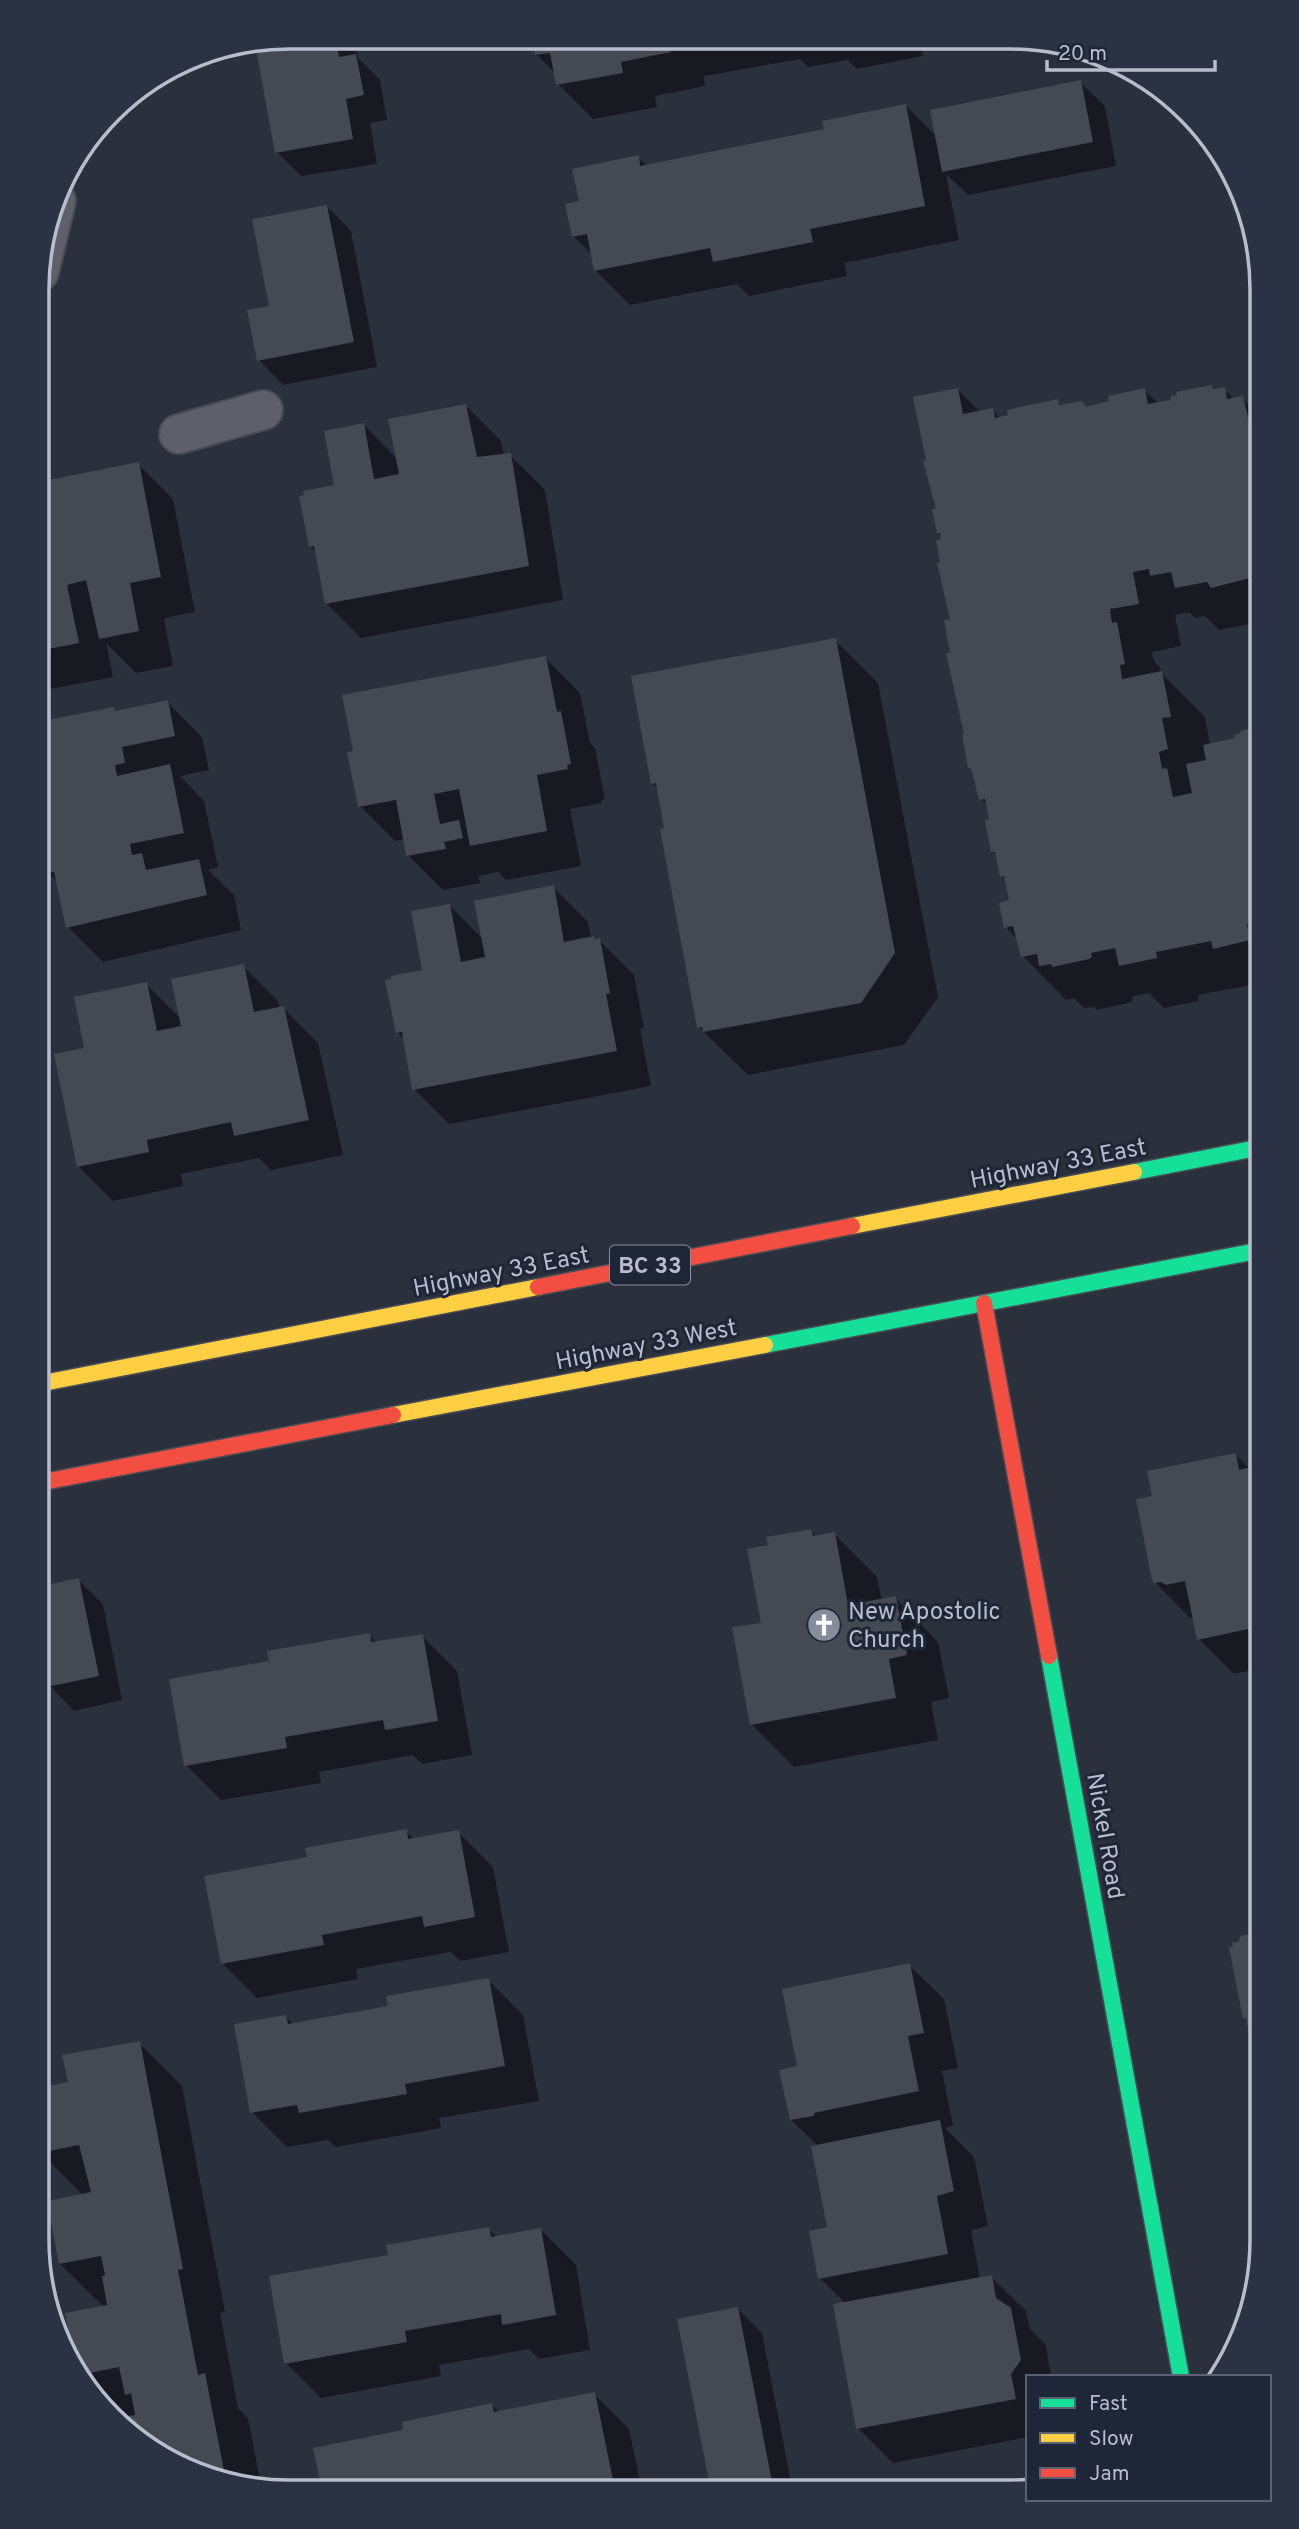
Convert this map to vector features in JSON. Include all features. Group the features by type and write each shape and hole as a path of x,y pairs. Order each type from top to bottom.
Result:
{"main road":[{"name":"Highway 33 East","path":"49,1382 1250,1149"},
{"name":"Highway 33 West","path":"49,1481 1250,1252"},
{"name":"Nickel Road","path":"984,1303 1181,2375"}],"street":[{"path":"179,434 263,410"}],"building":[{"path":"671,49 671,52 621,62 623,73 556,85 550,53 535,55 534,50"},
{"path":"338,50 339,57 356,54 364,95 346,99 353,139 275,153 257,52"},
{"path":"1081,80 1093,142 942,172 930,110"},
{"path":"906,104 925,206 810,229 813,242 713,262 710,248 594,271 587,234 572,237 565,204 579,201 572,169 639,155 640,166 824,129 822,121"},
{"path":"327,205 354,342 257,361 247,310 269,306 252,219"},
{"path":"1212,385 1213,389 1225,387 1227,399 1243,396 1250,426 1250,578 1211,588 1207,582 1175,588 1171,572 1150,576 1149,569 1133,572 1139,604 1110,609 1112,623 1117,622 1125,664 1120,665 1122,679 1162,671 1171,717 1162,718 1168,749 1159,752 1162,769 1167,768 1173,797 1192,793 1186,764 1206,760 1203,745 1235,738 1234,735 1241,733 1240,731 1250,729 1250,923 1247,924 1250,940 1213,949 1211,941 1156,952 1157,958 1119,966 1115,948 1091,953 1092,957 1089,959 1052,967 1051,964 1039,966 1037,954 1021,957 1013,926 1004,928 999,903 1009,900 1004,876 1000,877 995,852 991,852 985,820 989,819 985,799 979,800 971,768 968,768 964,734 946,653 950,653 944,620 950,619 937,563 940,562 936,540 941,539 940,533 937,533 932,509 936,509 923,461 926,460 913,397 958,388 963,414 993,408 995,418 1008,415 1007,410 1058,399 1059,405 1082,401 1086,407 1109,401 1108,396 1145,388 1148,404 1171,400 1171,396 1177,395 1176,392"},
{"path":"466,404 477,457 511,453 529,566 325,604 314,546 309,547 299,496 304,495 303,491 334,485 324,431 364,423 374,479 399,474 388,419"},
{"path":"139,462 161,577 130,583 139,631 99,639 86,580 67,585 79,643 49,649 49,480"},
{"path":"836,638 895,953 861,1003 703,1032 702,1027 697,1028 660,829 664,828 656,783 651,784 631,676"},
{"path":"546,656 557,712 561,711 571,764 567,765 568,769 537,775 547,831 470,846 459,789 434,794 440,824 459,820 463,838 444,842 446,849 406,856 396,800 358,807 347,752 353,751 342,695"},
{"path":"168,700 175,736 122,747 125,763 115,765 117,776 170,764 184,833 130,844 132,855 142,853 146,870 199,859 207,895 66,928 54,872 49,873 49,720 114,707 115,711"},
{"path":"554,885 564,942 594,936 594,939 600,938 610,993 606,994 617,1051 412,1090 402,1032 396,1033 385,980 391,979 391,976 422,970 411,911 450,904 461,962 485,957 474,901"},
{"path":"244,964 254,1012 284,1006 309,1120 234,1136 231,1122 147,1140 149,1152 77,1167 54,1054 84,1048 74,997 147,982 157,1031 181,1026 171,979"},
{"path":"1236,1453 1239,1470 1249,1467 1249,1629 1197,1640 1185,1581 1166,1585 1161,1582 1154,1583 1152,1580 1136,1499 1152,1496 1147,1471"},
{"name":"New Apostolic Church","path":"811,1529 813,1536 835,1532 848,1605 896,1596 907,1655 889,1659 896,1698 750,1725 732,1627 761,1623 747,1549 768,1545 766,1537"},
{"path":"79,1578 99,1676 49,1687 49,1584"},
{"path":"370,1633 371,1642 423,1634 438,1721 385,1730 383,1720 285,1737 287,1748 184,1766 169,1679 269,1661 267,1651"},
{"path":"407,1829 408,1839 459,1830 475,1917 424,1927 422,1916 322,1935 324,1945 221,1964 204,1876 307,1857 305,1848"},
{"path":"1249,1934 1249,2035 1246,2018 1243,2019 1229,1947 1233,1947 1232,1942 1238,1942 1241,1936"},
{"path":"910,1963 924,2033 908,2036 919,2091 790,2120 779,2070 797,2066 782,1989"},
{"path":"489,1978 505,2066 405,2084 407,2094 299,2113 297,2105 250,2113 234,2024 286,2015 288,2024 388,2006 386,1996"},
{"path":"140,2041 183,2269 178,2270 198,2375 205,2373 224,2470 183,2455 156,2440 131,2420 127,2416 135,2415 131,2393 125,2395 119,2367 89,2373 69,2334 65,2313 107,2305 101,2256 59,2264 49,2212 49,2201 91,2192 79,2145 49,2151 49,2086 68,2082 62,2055"},
{"path":"940,2120 954,2191 937,2196 948,2254 818,2279 809,2231 827,2227 811,2146"},
{"path":"489,2227 491,2237 541,2228 556,2315 502,2325 501,2314 405,2331 407,2342 284,2364 269,2276 388,2255 386,2245"},
{"path":"992,2275 996,2298 1011,2308 1021,2360 1011,2374 1016,2399 856,2429 833,2304"},
{"path":"738,2307 772,2480 709,2480 677,2319"},
{"path":"595,2392 613,2480 320,2480 313,2448 403,2430 402,2422 492,2403 494,2412"}],"traffic: fast":[{"path":"1134,1172 1250,1149"},
{"path":"765,1345 1250,1252"},
{"path":"1049,1656 1181,2375"}],"traffic: slow":[{"path":"852,1226 1134,1172"},
{"path":"49,1382 538,1287"},
{"path":"393,1415 765,1345"}],"traffic: jam":[{"path":"538,1287 852,1226"},
{"path":"984,1303 1049,1656"},
{"path":"49,1481 393,1415"}],"place":[{"name":"New Apostolic Church","path":"824,1625"}]}
